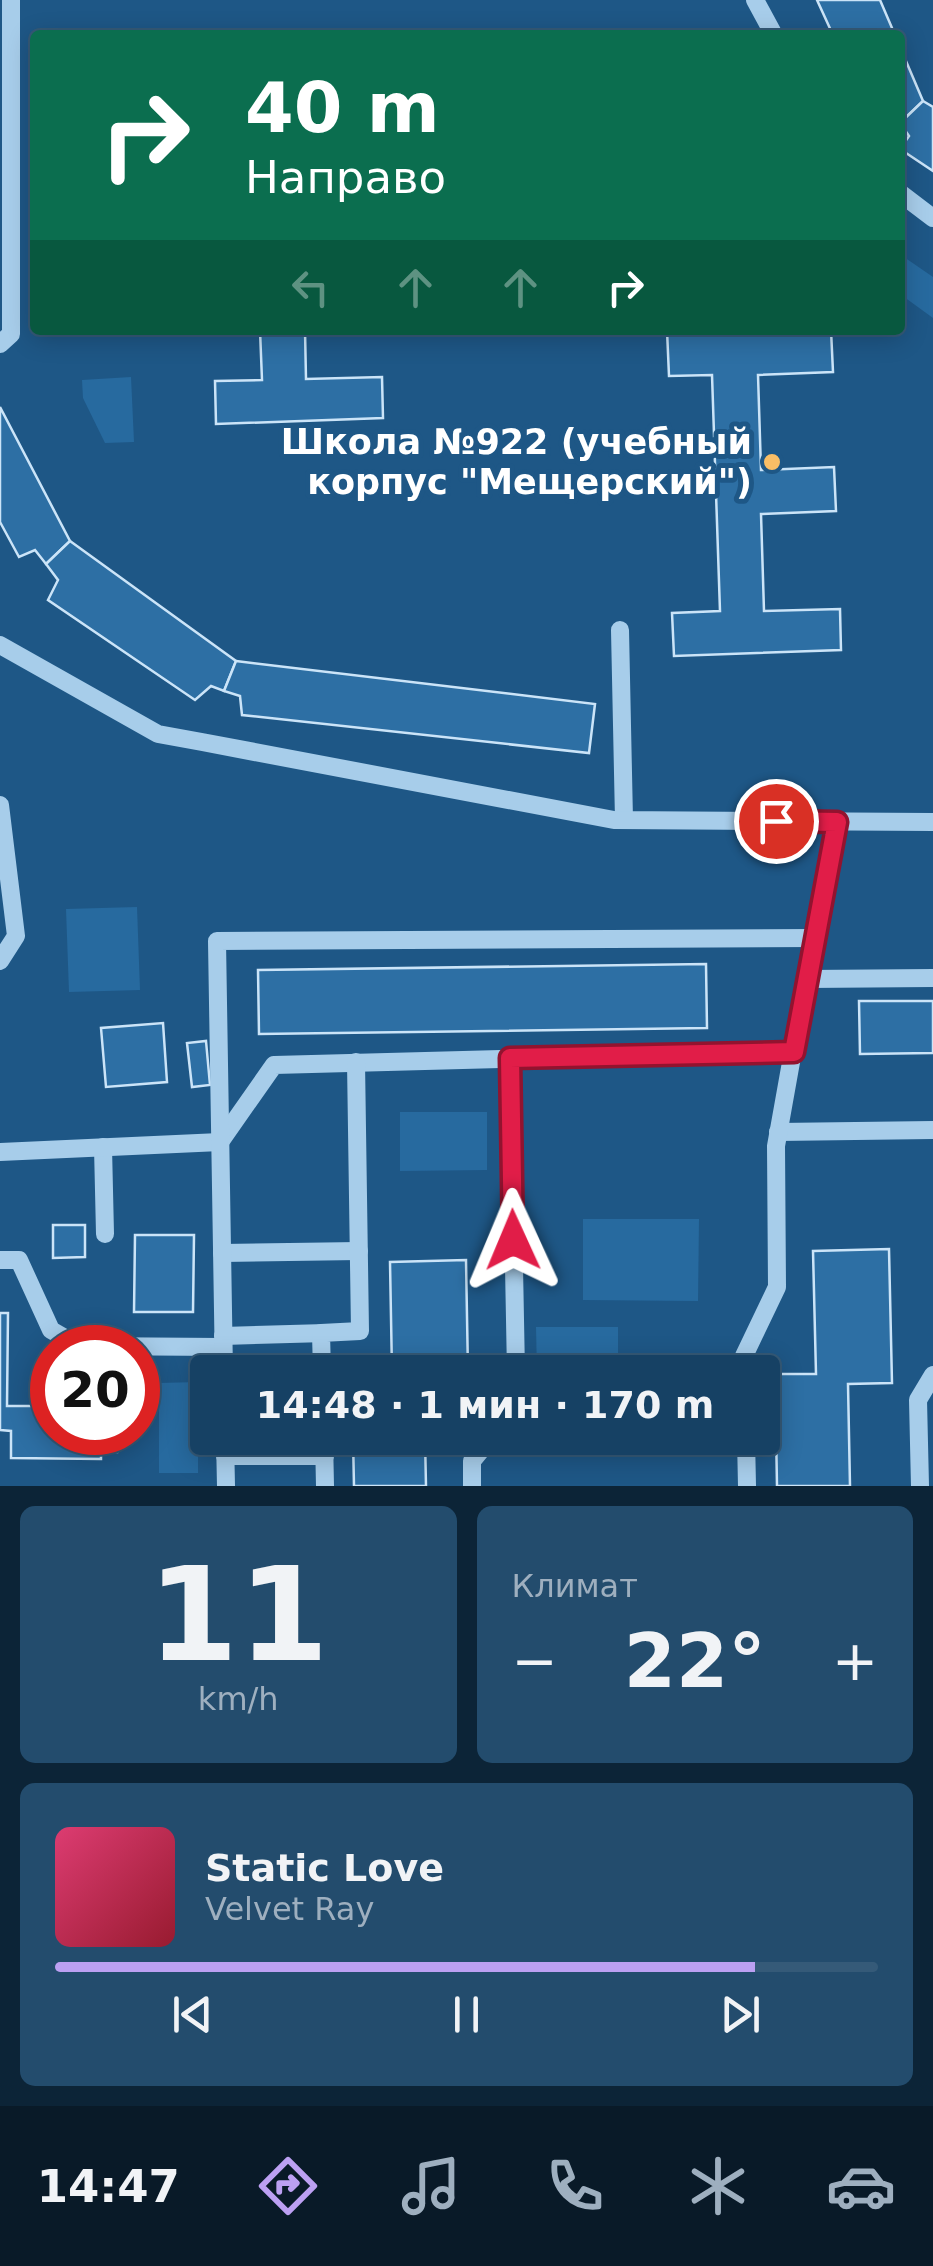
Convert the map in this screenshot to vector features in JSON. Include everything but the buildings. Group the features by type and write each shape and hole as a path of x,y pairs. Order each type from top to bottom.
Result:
{"lane":[{"path":"0,344 11,334 11,0"},
{"path":"755,0 771,30"},
{"path":"905,197 933,218"},
{"path":"620,630 624,820"},
{"path":"0,645 158,734 624,820 933,822"},
{"path":"0,806 16,936 0,961"},
{"path":"744,1355 777,1288 778,1132 837,822"},
{"path":"223,1355 216,941 815,938"},
{"path":"808,979 933,978"},
{"path":"220,1142 274,1065 794,1052"},
{"path":"510,1058 516,1355"},
{"path":"0,1260 19,1260 52,1330 79,1346 360,1331 356,1062"},
{"path":"778,1132 933,1130"},
{"path":"0,1152 220,1142"},
{"path":"103,1148 105,1234"},
{"path":"222,1253 359,1251"},
{"path":"322,1355 321,1333 326,1333"},
{"path":"920,1486 918,1400 933,1375"},
{"path":"225,1455 226,1486"},
{"path":"324,1455 325,1486"},
{"path":"472,1486 472,1460 476,1455"},
{"path":"746,1455 747,1486"}],"shaded area":[{"path":"905,258 933,277 933,318 905,298"},
{"path":"131,377 134,442 105,443 83,398 82,380"},
{"path":"137,907 140,990 69,992 66,909"},
{"path":"400,1112 487,1112 487,1170 400,1171"},
{"path":"583,1219 699,1219 698,1301 583,1300"},
{"path":"536,1327 618,1327 618,1355 537,1355"},
{"path":"190,1382 190,1455 198,1455 198,1473 159,1473 160,1383"}],"place":[{"name":"Школа №922 (учебный корпус \"Мещерский\")","path":"772,462"}],"route":[{"path":"513,1240 510,1058 794,1052 837,822 776,821"}]}
